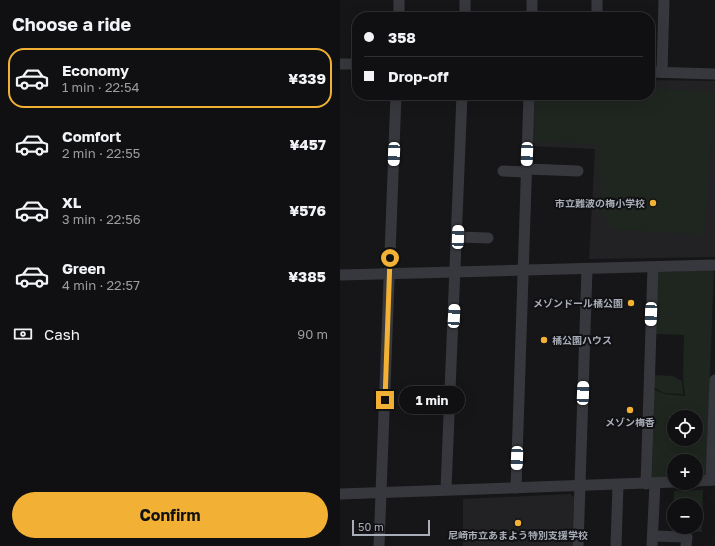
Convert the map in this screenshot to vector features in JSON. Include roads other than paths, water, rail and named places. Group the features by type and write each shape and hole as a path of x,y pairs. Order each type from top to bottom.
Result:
{"street":[{"path":"399,0 399,12"},
{"path":"465,0 465,12"},
{"path":"532,0 532,12"},
{"path":"597,0 597,12"},
{"path":"662,72 664,0"},
{"path":"340,64 352,64"},
{"path":"655,72 715,74"},
{"path":"379,546 396,100"},
{"path":"446,489 458,237 462,100"},
{"path":"516,488 529,100"},
{"path":"503,171 578,171"},
{"path":"458,237 488,238"},
{"path":"340,275 715,265"},
{"path":"653,267 650,484 652,541 687,537 686,546"},
{"path":"578,546 587,269"},
{"path":"703,481 713,480 715,380"},
{"path":"340,494 446,489 667,483"},
{"path":"616,546 618,485"}],"place":[{"name":"市立難波の梅小学校","path":"653,203"},
{"name":"メゾンドール橘公園","path":"631,303"},
{"name":"橘公園ハウス","path":"544,340"},
{"name":"メゾン梅香","path":"630,410"},
{"name":"尼崎市立あまよう特別支援学校","path":"518,523"}]}
